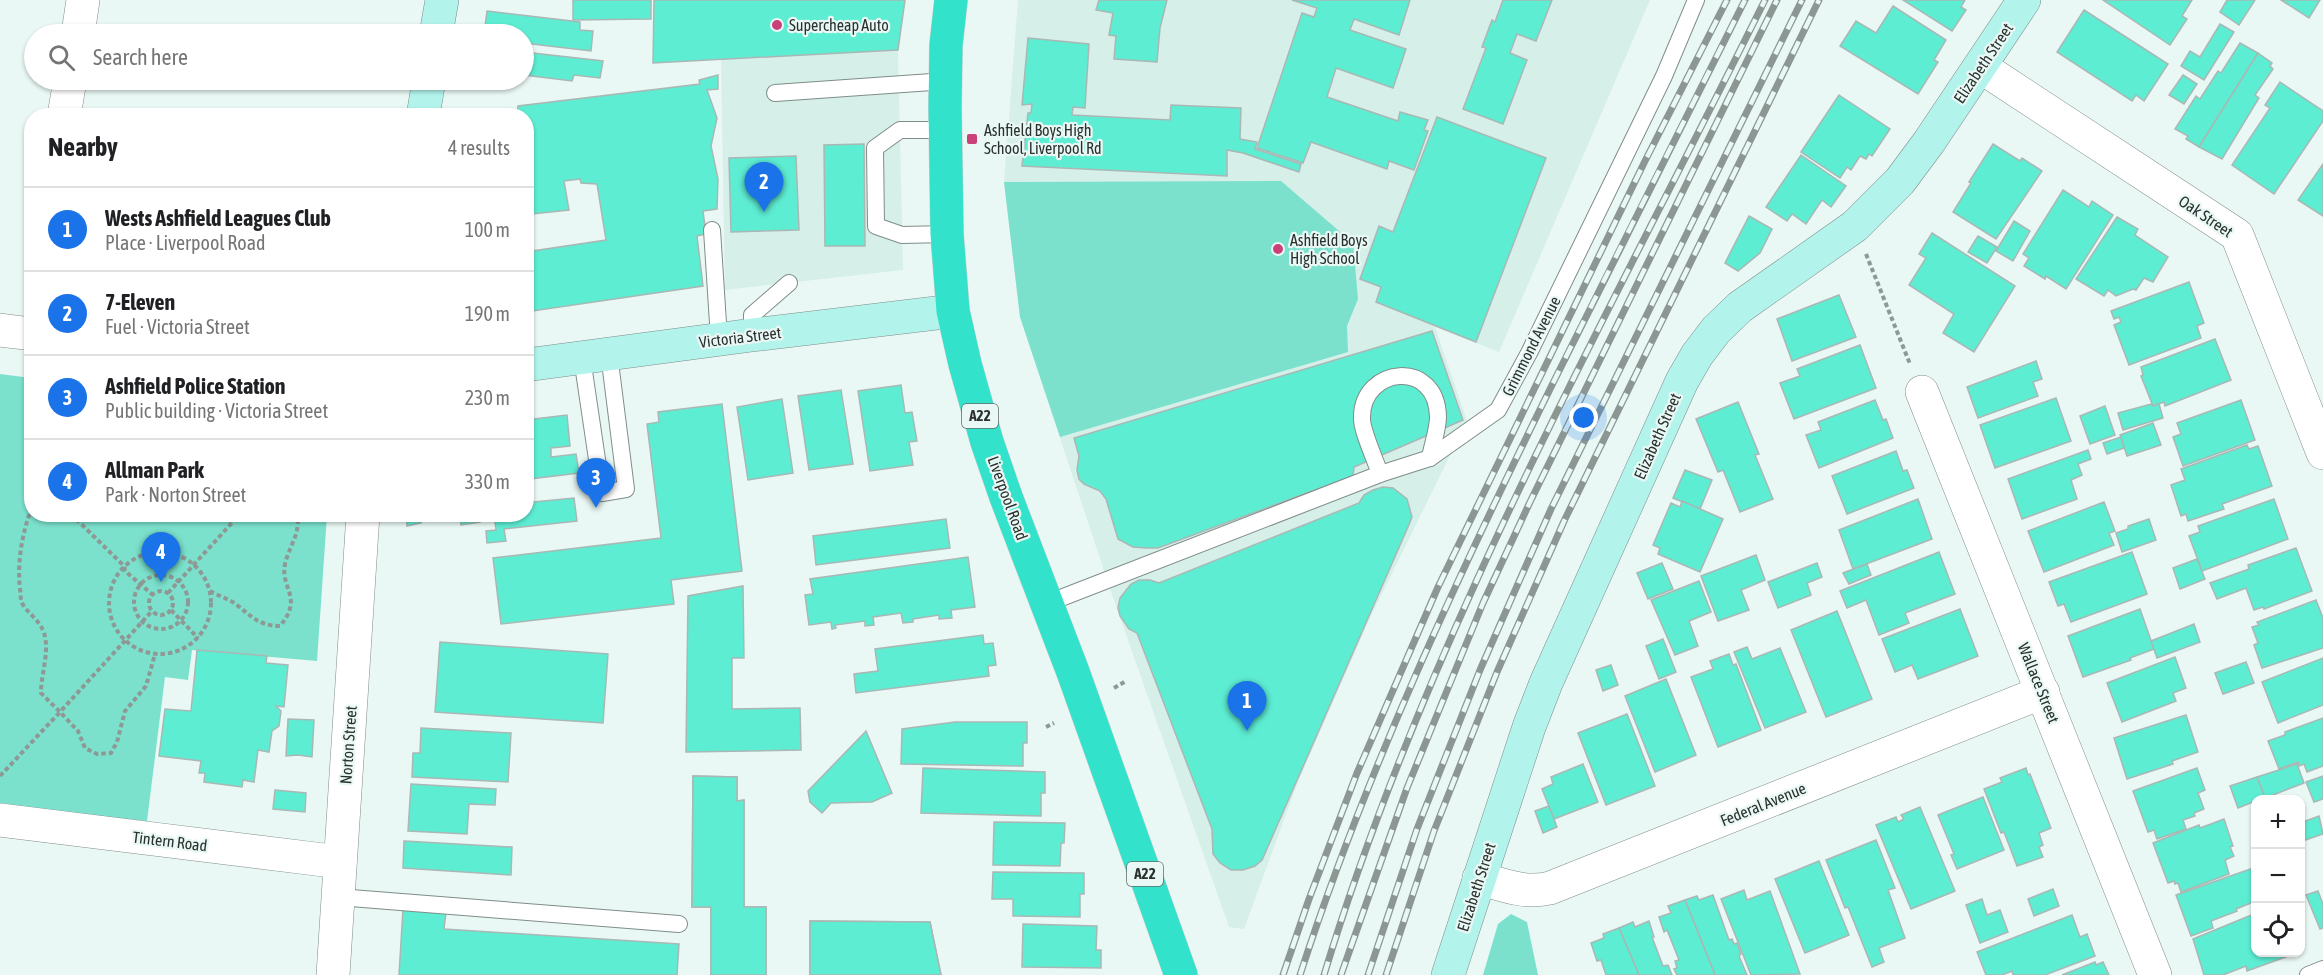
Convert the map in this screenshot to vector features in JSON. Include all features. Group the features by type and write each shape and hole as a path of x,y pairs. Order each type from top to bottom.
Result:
{"highway":[{"name":"Liverpool Road","path":"951,0 946,45 947,234 953,311 965,364 987,442 1048,603 1177,970"}],"main road":[{"path":"438,24 442,0"},
{"name":"Elizabeth Street","path":"1448,975 1546,683 1682,381 1697,355 1716,330 1740,307 1855,226 1900,181 1981,67 2024,0"},
{"path":"424,108 427,90"},
{"name":"Victoria Street","path":"534,365 719,339 953,311"}],"street":[{"path":"79,24 83,0"},
{"name":"Oak Street","path":"1981,67 2237,235 2323,453"},
{"path":"65,108 68,90"},
{"name":"Wallace Street","path":"1922,392 2155,975"},
{"name":"Norton Street","path":"333,975 362,522"},
{"name":"Federal Avenue","path":"1479,878 1521,890 1535,891 1550,888 2043,692"},
{"name":"Tintern Road","path":"0,820 340,862"}],"lane":[{"name":"Grimmond Avenue","path":"1048,603 1380,474 1430,458 1498,410 1529,353 1664,76 1696,0"},
{"path":"775,93 946,81"},
{"path":"945,130 900,130 875,148 876,226 902,235 947,234"},
{"path":"712,230 719,339"},
{"path":"752,335 752,315 789,283"},
{"path":"596,356 626,489 602,493 596,356"},
{"path":"1380,474 1361,419 1364,402 1374,387 1390,378 1409,375 1424,382 1433,398 1438,417 1430,458"},
{"path":"338,897 679,924"},
{"path":"2308,975 2323,969"}],"path":[{"path":"1855,226 1922,392"},
{"path":"28,522 20,556 18,580 20,601 40,623 44,633 45,656 41,693 78,731 85,748 97,754 111,753 117,742 125,711 146,686 155,654"},
{"path":"79,522 124,566 125,571 153,595"},
{"path":"168,593 233,522"},
{"path":"210,591 235,603 254,621 268,626 280,626 288,617 292,598 285,566 296,539 297,522"},
{"path":"159,551 171,552 194,564 204,576 210,591 211,608 207,624 198,638 178,650 155,654 144,652 125,641 114,628 109,612 109,595 114,579 124,566 140,555 159,551"},
{"path":"163,574 180,581 189,596 186,614 181,621 166,629 157,630 142,622 134,608 136,592 140,585 147,579 163,574"},
{"path":"152,611 149,601 160,591 168,593 173,599 171,610"},
{"path":"171,610 198,638"},
{"path":"152,611 162,615 171,610"},
{"path":"0,776 152,611"},
{"path":"1114,688 1126,681"},
{"path":"1046,727 1054,723"}],"shaded area":[{"path":"654,0 905,0 898,50 903,270 725,290 721,59 653,63"},
{"name":"Ashfield Boys High School","path":"1018,0 1650,0 1499,352 1435,327 1467,421 1369,620 1296,787 1244,929 1229,927 1110,589 1020,317 1004,182"}],"green space":[{"path":"1281,181 1353,243 1358,299 1347,326 1348,352 1060,437 1020,317 1004,182"},
{"path":"0,374 24,377 24,522 327,522 317,661 192,650 188,680 165,677 147,821 0,808"},
{"path":"1511,914 1527,922 1538,975 1483,975 1498,924"}],"building":[{"path":"573,0 651,0 651,19 573,20"},
{"name":"Supercheap Auto","path":"654,0 905,0 898,50 653,63"},
{"path":"1099,0 1167,0 1160,28 1157,62 1114,59 1116,36 1109,35 1113,13 1096,10"},
{"path":"1292,0 1410,0 1399,35 1354,19 1350,30 1406,49 1393,88 1336,68 1327,97 1398,121 1400,112 1428,120 1424,130 1428,131 1414,170 1389,161 1387,169 1311,142 1303,163 1257,148 1302,13 1314,17 1317,8"},
{"path":"1503,0 1552,0 1536,41 1517,34 1510,53 1527,60 1503,124 1463,109 1486,48 1482,47 1492,20 1495,22"},
{"path":"1903,0 1965,0 1961,7 1966,10 1952,31"},
{"path":"2103,0 2192,0 2182,16 2187,19 2170,45"},
{"path":"2227,0 2255,0 2239,25 2220,12"},
{"path":"2281,0 2320,0 2309,18"},
{"path":"1893,6 1946,40 1934,60 1938,62 1918,94 1840,46 1856,21 1876,33"},
{"path":"2084,10 2168,64 2144,101 2136,95 2132,101 2057,52"},
{"path":"487,11 580,22 580,30 593,31 591,51 534,44 534,24 485,24"},
{"path":"2220,24 2234,32 2204,80 2181,66 2190,51 2200,57"},
{"path":"1028,38 1089,44 1085,108 1073,107 1072,115 1170,120 1171,105 1241,108 1240,139 1257,142 1255,149 1301,164 1299,172 1243,153 1227,150 1227,176 1022,166 1028,113 1031,113 1032,104 1022,105"},
{"path":"2240,43 2258,53 2199,147 2186,139 2188,136 2175,129 2196,96 2200,99 2218,71 2221,73"},
{"path":"534,53 603,61 600,78 574,75 572,81 534,76"},
{"path":"2258,53 2272,63 2270,66 2273,69 2255,95 2259,98 2222,159 2199,147"},
{"path":"718,75 718,89 707,90 717,118 711,146 718,179 717,209 703,211 706,234 697,236 703,286 534,311 534,251 606,240 597,184 581,183 580,179 564,181 569,210 534,214 534,108 518,108 518,106 700,84 699,80"},
{"path":"2183,75 2197,84 2184,104 2169,95"},
{"path":"2280,82 2323,111 2323,121 2274,194 2232,165 2270,108 2265,105"},
{"path":"1839,95 1890,129 1872,156 1869,154 1866,159 1860,156 1851,170 1847,167 1840,178 1801,152"},
{"path":"1437,117 1546,158 1476,342 1376,302 1381,287 1360,279 1379,226 1393,232"},
{"path":"864,144 865,246 825,246 824,145"},
{"path":"1993,144 2020,161 2022,158 2042,171 1996,239 1953,212"},
{"path":"1801,155 1846,186 1831,207 1822,200 1806,224 1792,214 1787,221 1766,207"},
{"path":"796,156 799,230 731,232 729,158"},
{"path":"2323,164 2323,216 2298,200"},
{"path":"2063,190 2089,207 2092,201 2113,215 2066,289 2024,266 2029,258 2023,254"},
{"path":"1749,216 1772,229 1760,253 1738,271 1725,263"},
{"path":"2117,217 2138,229 2135,235 2168,257 2153,282 2144,278 2136,290 2133,289 2116,296 2108,290 2104,296 2076,279"},
{"path":"2014,221 2030,231 2013,261 1996,251"},
{"path":"1932,233 2015,286 1974,352 1943,333 1954,314 1909,285 1926,258 1919,254"},
{"path":"1978,236 1997,247 1987,263 1968,252"},
{"path":"2189,282 2204,323 2197,326 2201,338 2129,365 2114,325 2121,322 2119,317 2114,319 2111,311"},
{"path":"1839,295 1856,337 1792,361 1777,319"},
{"path":"1432,331 1463,420 1354,467 1353,476 1158,548 1133,547 1118,539 1106,499 1100,491 1084,484 1079,479 1077,470 1079,456 1074,438"},
{"path":"2215,339 2231,380 2165,406 2164,402 2153,406 2141,376 2143,375 2141,367"},
{"path":"1860,345 1876,388 1794,419 1780,383 1800,376 1797,369"},
{"path":"2036,361 2042,379 2033,382 2038,396 1978,418 1967,387"},
{"path":"901,385 905,413 912,412 917,441 909,442 913,465 870,471 858,391"},
{"path":"841,390 853,464 809,470 798,396"},
{"path":"2056,398 2071,441 1995,468 1980,425"},
{"path":"782,399 793,473 748,480 737,407"},
{"path":"1875,400 1883,420 1886,419 1893,438 1819,468 1806,435 1821,430 1818,422"},
{"path":"2241,400 2255,440 2183,466 2173,437 2181,434 2177,423"},
{"path":"1738,402 1759,454 1755,455 1773,499 1740,512 1723,470 1718,472 1696,419"},
{"path":"722,404 742,571 671,580 674,604 501,624 493,558 661,538 647,424 659,422 658,412"},
{"path":"2151,404 2153,406 2159,404 2163,418 2123,430 2118,413"},
{"path":"2105,406 2115,435 2090,444 2080,416"},
{"path":"567,415 570,446 551,448 551,457 576,454 579,473 534,479 534,419"},
{"path":"2153,423 2161,445 2127,456 2120,435"},
{"path":"2121,437 2124,448 2107,454 2103,443"},
{"path":"2247,445 2249,449 2258,446 2272,486 2222,504 2224,509 2188,521 2186,514 2181,516 2171,485 2185,480 2181,469"},
{"path":"2088,450 2091,459 2078,464 2082,475 2071,480 2077,499 2022,519 2008,479"},
{"path":"1896,451 1903,471 1907,470 1914,488 1847,514 1832,476"},
{"path":"1685,470 1712,480 1700,509 1673,498"},
{"path":"1383,487 1393,488 1407,499 1412,517 1262,860 1255,866 1243,870 1231,870 1220,863 1213,854 1212,829 1137,633 1129,629 1120,616 1118,608 1120,598 1131,584 1139,580 1159,583 1359,503 1364,495"},
{"path":"574,498 577,521 504,529 506,541 487,543 486,531 496,530 495,522 534,522 534,502"},
{"path":"1918,499 1932,539 1853,569 1839,530"},
{"path":"2274,499 2288,539 2202,571 2189,536 2200,532 2198,526"},
{"path":"1682,501 1723,519 1700,572 1658,554 1660,548 1653,545 1671,503 1680,507"},
{"path":"2104,502 2115,531 2109,533 2114,545 2044,572 2028,531"},
{"path":"946,519 950,548 816,565 813,536"},
{"path":"2149,519 2156,540 2122,552 2116,533"},
{"path":"407,522 421,522 421,523 407,526"},
{"path":"461,522 480,522 461,525"},
{"path":"2296,548 2312,591 2264,609 2263,607 2254,610 2246,588 2217,599 2210,583 2249,569 2248,565"},
{"path":"1939,552 1955,594 1905,613 1909,623 1879,635 1866,600 1847,608 1840,591"},
{"path":"2132,552 2147,594 2071,622 2064,604 2058,606 2049,582"},
{"path":"1756,555 1765,580 1741,590 1749,610 1718,621 1701,576"},
{"path":"968,557 975,607 951,610 952,618 939,619 939,615 903,623 901,613 873,617 874,625 865,626 865,621 835,625 836,628 832,629 831,622 809,625 805,595 813,594 810,579"},
{"path":"2197,559 2205,579 2180,589 2173,568"},
{"path":"1662,563 1673,589 1648,599 1637,573"},
{"path":"1817,563 1822,577 1807,583 1811,595 1778,608 1768,582"},
{"path":"1867,564 1871,575 1849,584 1843,573"},
{"path":"1699,581 1711,612 1689,621 1698,646 1675,655 1651,600"},
{"path":"743,586 744,658 732,658 732,709 800,708 801,750 686,752 688,596"},
{"path":"2316,600 2323,618 2323,648 2262,668 2254,645 2258,643 2252,627 2259,625 2257,622"},
{"path":"1960,609 1978,656 1918,679 1912,665 1895,672 1882,639"},
{"path":"2140,609 2154,649 2083,677 2068,636"},
{"path":"1837,611 1872,699 1826,717 1791,630"},
{"path":"2194,624 2200,642 2157,658 2151,641"},
{"path":"983,635 984,644 993,643 996,665 988,666 989,676 856,693 854,674 878,671 875,649"},
{"path":"1663,639 1676,672 1659,679 1646,646"},
{"path":"440,642 608,654 603,723 435,712"},
{"path":"1747,647 1752,659 1780,648 1806,712 1765,728 1734,652"},
{"path":"197,650 267,656 266,663 288,665 284,707 276,706 281,711 279,726 272,731 269,752 258,750 254,782 243,780 242,787 204,782 205,773 199,773 201,761 159,756 165,709 191,711"},
{"path":"1729,654 1733,665 1736,664 1761,730 1718,747 1691,677 1713,669 1710,661"},
{"path":"2175,657 2186,688 2173,693 2176,701 2122,722 2107,683"},
{"path":"2323,658 2323,705 2278,723 2262,682"},
{"path":"2246,662 2254,683 2223,694 2215,673"},
{"path":"1611,665 1618,685 1603,691 1596,670"},
{"path":"1666,679 1696,755 1655,772 1625,696"},
{"path":"1627,714 1655,786 1606,805 1578,733"},
{"path":"2186,715 2198,752 2172,761 2173,764 2127,779 2114,738"},
{"path":"2323,718 2323,766 2307,772 2304,764 2299,766 2298,762 2279,769 2268,741"},
{"path":"288,719 314,720 312,757 286,756"},
{"path":"955,722 1027,722 1027,743 1023,743 1023,766 901,764 902,729"},
{"path":"421,728 511,733 508,782 412,777 413,753 420,753"},
{"path":"866,731 892,793 872,802 831,803 822,813 810,802 808,791"},
{"path":"1583,764 1598,802 1554,819 1542,789 1553,784 1551,777"},
{"path":"2297,764 2304,783 2273,795 2264,795 2257,777"},
{"path":"923,768 1045,772 1045,793 1041,793 1041,816 921,813"},
{"path":"2026,768 2051,828 2039,833 2043,845 2039,847 2043,857 2017,866 1984,789 2002,782 2000,778"},
{"path":"2197,768 2205,790 2198,793 2204,809 2194,813 2195,816 2183,820 2186,829 2157,839 2154,830 2148,832 2133,791"},
{"path":"693,776 737,777 737,801 744,800 744,907 766,907 766,975 711,975 711,907 692,907"},
{"path":"693,776 737,777 737,801 744,800 744,907 766,907 766,975 711,975 711,907 692,907"},
{"path":"2323,776 2323,799 2314,802 2306,782"},
{"path":"2257,777 2264,795 2251,795 2251,803 2238,808 2230,786"},
{"path":"411,784 496,789 495,805 469,804 467,834 408,831"},
{"path":"275,790 306,793 305,812 273,809"},
{"path":"1983,797 2004,850 1957,869 1951,855 1954,854 1938,815"},
{"path":"1549,806 1557,827 1543,833 1535,811"},
{"path":"1920,807 1955,891 1911,909 1876,825 1896,817 1898,822 1904,819 1901,815"},
{"path":"2319,816 2323,834 2305,840 2305,821"},
{"path":"2224,819 2234,856 2225,860 2229,874 2181,892 2178,883 2175,884 2174,881 2168,883 2153,843 2199,825 2200,828"},
{"path":"994,822 1065,823 1060,866 993,865"},
{"path":"1876,840 1895,888 1888,890 1905,938 1879,948 1884,962 1872,967 1826,860"},
{"path":"404,841 512,847 511,875 403,868"},
{"path":"1819,861 1849,935 1805,953 1775,879"},
{"path":"2251,869 2251,903 2211,921 2213,928 2191,936 2176,895"},
{"path":"993,872 1084,873 1084,894 1080,894 1080,917 1013,916 1013,899 992,899"},
{"path":"2053,889 2059,906 2034,916 2028,899"},
{"path":"1744,890 1747,900 1770,891 1800,974 1751,975 1721,899"},
{"path":"2318,891 2323,904 2323,928 2320,929 2306,895"},
{"path":"1713,895 1729,940 1732,939 1734,944 1737,943 1741,954 1739,956 1747,975 1715,975 1685,900 1697,896 1699,900"},
{"path":"1982,899 1987,915 2000,910 2008,932 1980,943 1966,905"},
{"path":"1685,900 1715,975 1677,975 1674,969 1677,968 1675,961 1679,960 1659,917 1671,913 1668,906"},
{"path":"403,909 446,912 444,929 679,944 677,975 399,975"},
{"path":"2072,915 2080,937 2087,934 2095,956 2045,975 2013,975 2012,971 2002,975 1986,975 1977,952"},
{"path":"2251,915 2251,957 2286,957 2247,971 2246,966 2223,975 2204,975 2193,939"},
{"path":"810,921 930,922 941,975 810,975"},
{"path":"810,921 930,922 941,975 810,975"},
{"path":"1649,921 1654,937 1652,937 1663,966 1668,965 1672,975 1639,975 1619,928 1633,922 1635,927"},
{"path":"1023,924 1097,926 1096,950 1101,950 1101,968 1022,967"},
{"path":"1619,928 1639,975 1606,975 1601,960 1597,961 1591,943 1604,938 1603,934"},
{"path":"2095,962 2096,965 2103,962 2109,975 2062,975"}],"railway":[{"path":"1283,975 1357,773 1438,587 1645,161 1727,0"},
{"path":"1300,975 1355,822 1416,673 1554,381 1745,0"},
{"path":"1324,975 1366,848 1415,723 1468,600 1583,359 1765,0"},
{"path":"1341,975 1407,788 1483,603 1530,502 1777,0"},
{"path":"1368,975 1417,829 1480,670 1551,509 1802,0"},
{"path":"1386,975 1434,831 1497,672 1565,519 1819,0"}],"place":[{"name":"Supercheap Auto","path":"777,25"},
{"name":"Ashfield Boys High School, Liverpool Rd","path":"972,139"},
{"name":"7-Eleven","path":"764,212"},
{"name":"Ashfield Boys High School","path":"1278,249"},
{"name":"Ashfield Police Station","path":"596,508"},
{"name":"Allman Park","path":"161,582"},
{"name":"Wests Ashfield Leagues Club","path":"1247,731"}]}
